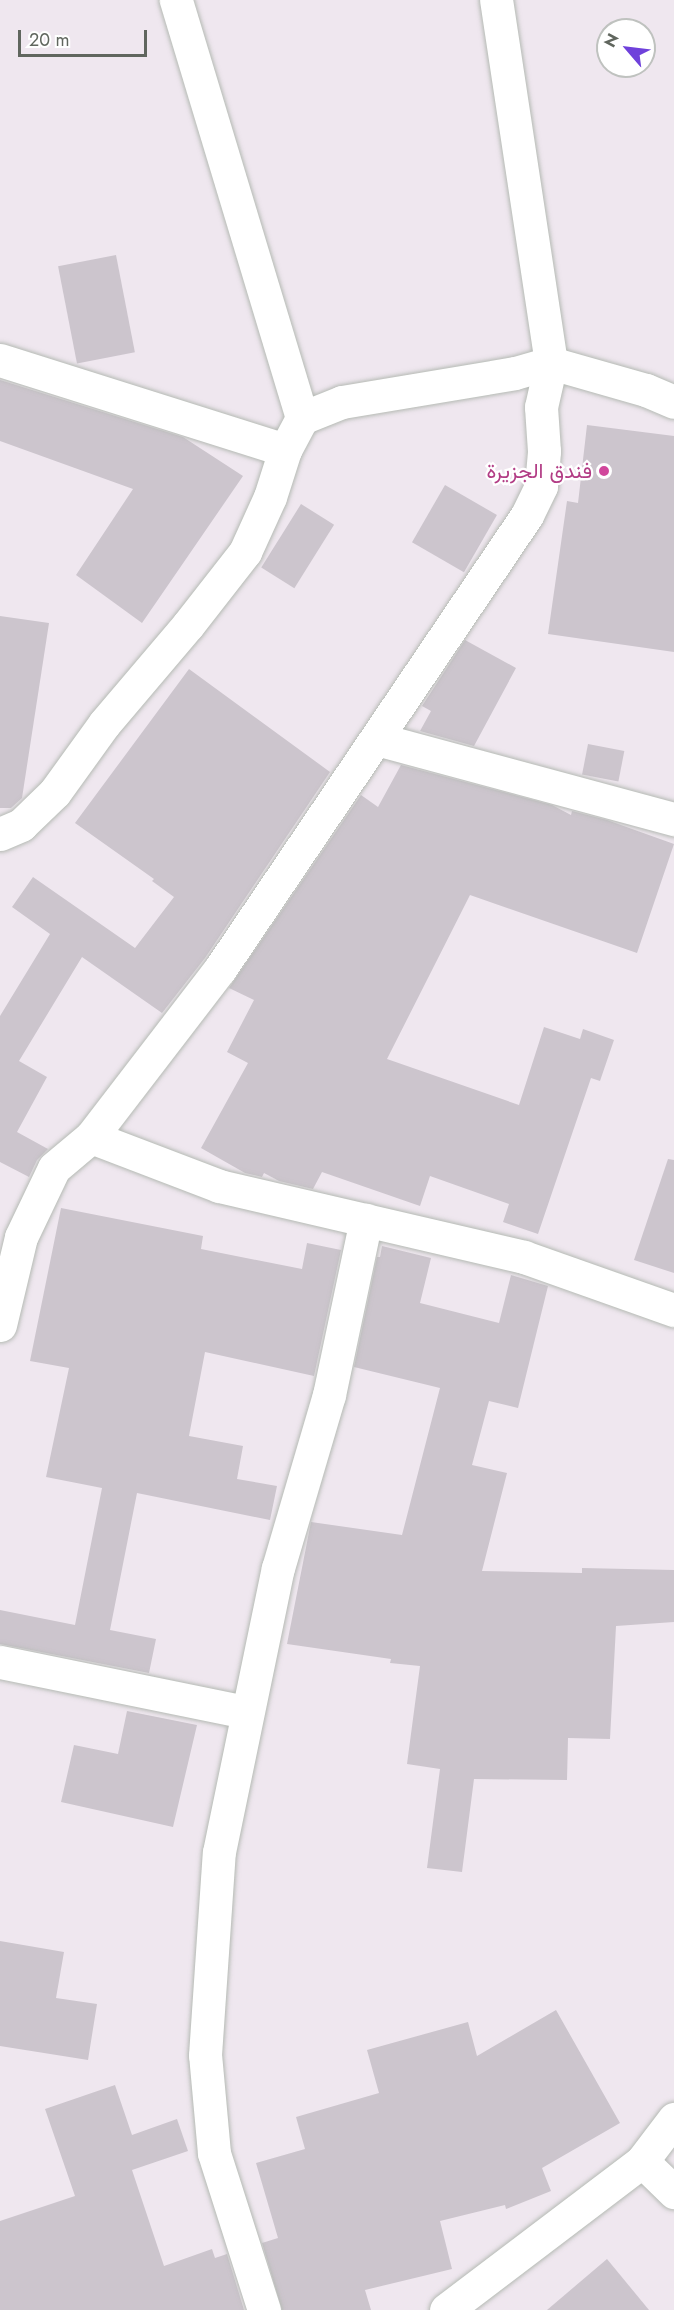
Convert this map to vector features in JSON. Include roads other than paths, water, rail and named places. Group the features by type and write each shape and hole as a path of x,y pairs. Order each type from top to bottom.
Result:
{"street":[{"path":"176,0 302,418"},
{"path":"1,1314 21,1237 54,1168 91,1137 220,969 526,515 541,486 544,451 541,407 551,363 496,0"},
{"path":"0,360 285,450"},
{"path":"0,834 21,825 55,792 104,724 188,625 245,552 270,497 285,450 302,418 342,402 515,373 551,363 646,390 674,402"},
{"path":"376,740 674,819"},
{"path":"91,1137 219,1185 524,1257 674,1310"},
{"path":"264,2310 214,2153 205,2055 219,1852 246,1712 278,1568 329,1395 366,1220"},
{"path":"0,1662 246,1712"},
{"path":"446,2310 642,2161 674,2119"},
{"path":"642,2161 674,2192"}],"place":[{"name":"فندق الجزيرة","path":"604,471"}]}
